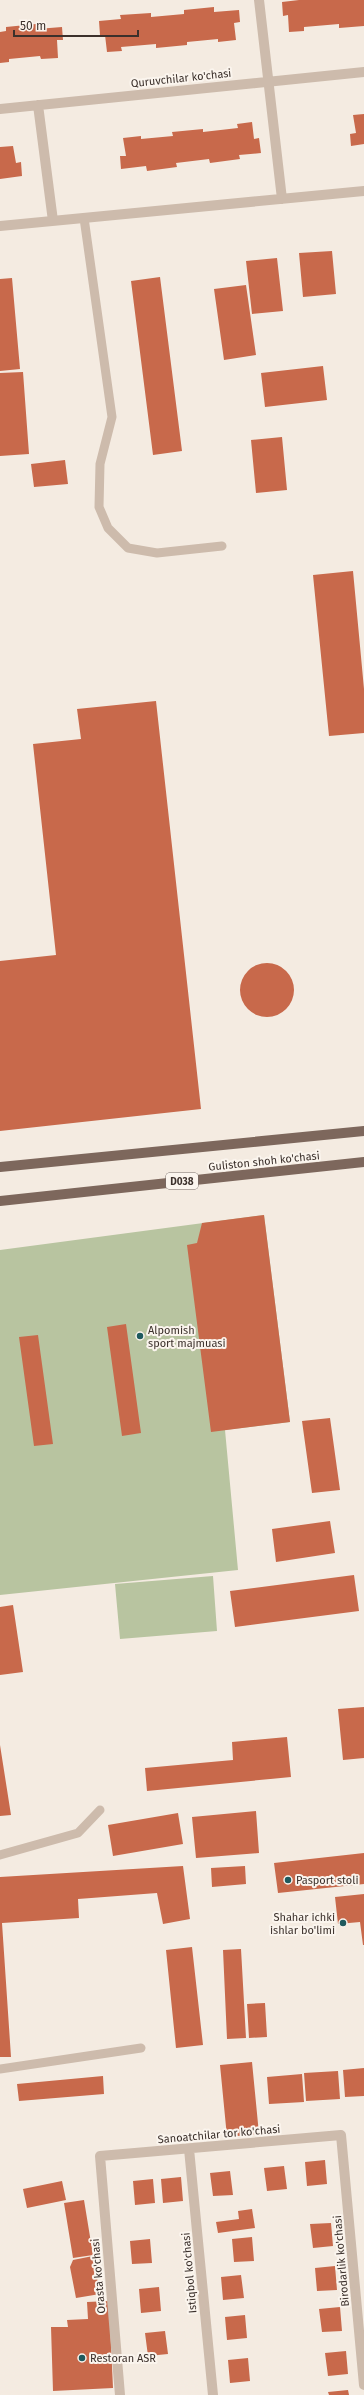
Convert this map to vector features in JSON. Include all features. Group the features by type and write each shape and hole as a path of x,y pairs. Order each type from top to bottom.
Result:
{"main road":[{"name":"Guliston shoh ko'chasi","path":"0,1167 364,1131"},
{"name":"Guliston shoh ko'chasi","path":"0,1200 364,1162"}],"street":[{"path":"259,0 282,199"},
{"name":"Quruvchilar ko'chasi","path":"0,109 364,72"},
{"path":"38,105 53,221"},
{"path":"0,226 364,191"},
{"name":"Sanoatchilar tor ko'chasi","path":"100,2156 341,2135"},
{"name":"Birodarlik ko'chasi","path":"341,2135 364,2385"},
{"name":"Istiqbol ko'chasi","path":"189,2149 213,2395"},
{"name":"Orasta ko'chasi","path":"100,2156 120,2395"}],"lane":[{"path":"84,218 112,417 100,464 99,507 108,528 128,548 157,553 222,546"},
{"path":"0,1855 78,1832 100,1810"},
{"path":"0,2069 141,2048"}],"green space":[{"name":"Alpomish sport majmuasi","path":"264,1215 290,1422 225,1430 238,1570 0,1595 0,1250"},
{"path":"213,1576 217,1631 120,1639 115,1584"}],"building":[{"path":"299,0 364,0 364,26 339,28 339,24 304,27 304,31 289,32 288,15 283,16 282,2"},
{"path":"214,7 214,12 239,10 240,22 234,23 236,40 218,42 218,39 187,42 187,45 156,48 156,44 121,47 122,51 107,52 105,35 100,35 99,21 121,19 120,15 151,13 151,17 184,14 184,10"},
{"path":"36,24 37,29 62,27 63,40 57,40 58,58 41,59 40,56 9,59 9,62 0,63 0,32 6,31 6,27"},
{"path":"364,114 364,144 351,146 350,134 356,133 353,115"},
{"path":"252,122 254,139 259,138 261,153 239,155 240,159 210,163 209,159 176,163 177,167 147,171 146,166 121,169 120,156 126,156 123,138 141,136 141,139 173,136 172,132 203,129 203,132 238,128 237,124"},
{"path":"13,146 16,163 21,162 22,176 0,179 0,147"},
{"path":"332,251 336,294 303,297 299,253"},
{"path":"277,258 283,311 252,314 246,261"},
{"path":"160,277 182,451 153,455 131,281"},
{"path":"12,278 20,369 0,371 0,279"},
{"path":"246,285 256,355 224,360 214,289"},
{"path":"323,366 327,400 265,407 261,373"},
{"path":"23,372 29,454 0,456 0,373"},
{"path":"282,437 287,490 256,493 251,440"},
{"path":"65,460 68,484 34,487 31,464"},
{"path":"353,571 364,689 364,733 329,736 313,575"},
{"path":"156,701 201,1109 0,1131 0,961 56,955 33,744 81,739 77,709"},
{"path":"267,963 277,965 286,971 292,980 294,990 292,1000 286,1009 277,1015 267,1017 257,1015 248,1009 242,1000 240,990 242,980 248,971 257,965"},
{"path":"264,1215 290,1422 211,1432 187,1245 197,1243 202,1223"},
{"path":"126,1324 141,1433 122,1436 107,1327"},
{"path":"38,1335 53,1444 34,1446 19,1337"},
{"path":"330,1418 340,1490 312,1493 302,1421"},
{"path":"330,1521 335,1553 276,1562 272,1529"},
{"path":"354,1575 359,1611 235,1627 230,1591"},
{"path":"13,1605 23,1672 0,1675 0,1607"},
{"path":"364,1707 364,1758 343,1760 338,1709"},
{"path":"287,1737 291,1777 147,1791 145,1768 233,1760 232,1742"},
{"path":"0,1745 11,1815 0,1816"},
{"path":"256,1811 259,1853 196,1858 192,1817"},
{"path":"178,1813 183,1844 113,1856 108,1825"},
{"path":"364,1853 364,1884 278,1893 274,1863"},
{"path":"183,1866 190,1919 163,1924 157,1893 78,1899 79,1918 2,1923 11,2057 0,2057 0,1877"},
{"path":"245,1866 246,1884 212,1887 211,1868"},
{"name":"Shahar ichki ishlar bo'limi","path":"364,1894 363,1945 360,1922 338,1924 335,1897"},
{"path":"192,1947 203,2045 176,2048 166,1950"},
{"path":"241,1949 246,2038 227,2039 223,1950"},
{"path":"265,2003 267,2037 249,2038 247,2004"},
{"path":"252,2062 259,2134 227,2137 220,2065"},
{"path":"364,2068 364,2096 345,2097 343,2070"},
{"path":"338,2071 340,2099 306,2101 304,2073"},
{"path":"302,2074 304,2102 269,2104 267,2077"},
{"path":"103,2076 104,2094 19,2101 17,2084"},
{"path":"325,2160 327,2184 307,2186 305,2162"},
{"path":"284,2166 287,2189 267,2191 264,2168"},
{"path":"230,2171 233,2195 213,2196 210,2173"},
{"path":"181,2177 183,2201 163,2203 161,2179"},
{"path":"153,2179 155,2203 135,2205 133,2181"},
{"path":"62,2181 66,2200 27,2208 23,2189"},
{"path":"84,2200 93,2255 73,2258 64,2203"},
{"path":"252,2209 255,2228 218,2233 216,2222 239,2219 238,2211"},
{"path":"331,2223 333,2246 313,2248 310,2224"},
{"path":"252,2237 254,2261 234,2262 232,2239"},
{"path":"150,2239 152,2263 132,2264 130,2241"},
{"path":"93,2256 100,2294 76,2298 70,2267 73,2260"},
{"path":"335,2266 337,2290 317,2291 315,2268"},
{"path":"241,2275 244,2298 223,2300 221,2277"},
{"path":"159,2287 161,2311 141,2313 139,2289"},
{"name":"Restoran ASR","path":"109,2301 113,2388 53,2391 51,2327 68,2327 67,2320 88,2319 87,2302"},
{"path":"340,2307 342,2331 322,2332 319,2309"},
{"path":"245,2315 247,2338 227,2340 225,2317"},
{"path":"165,2331 168,2354 148,2356 145,2333"},
{"path":"346,2351 348,2374 328,2376 325,2353"},
{"path":"248,2358 250,2381 230,2383 228,2360"},
{"path":"348,2390 349,2395 329,2395 328,2392"}],"place":[{"name":"Alpomish sport majmuasi","path":"140,1336"},
{"name":"Pasport stoli","path":"288,1880"},
{"name":"Shahar ichki ishlar bo'limi","path":"343,1923"},
{"name":"Restoran ASR","path":"82,2358"}]}
